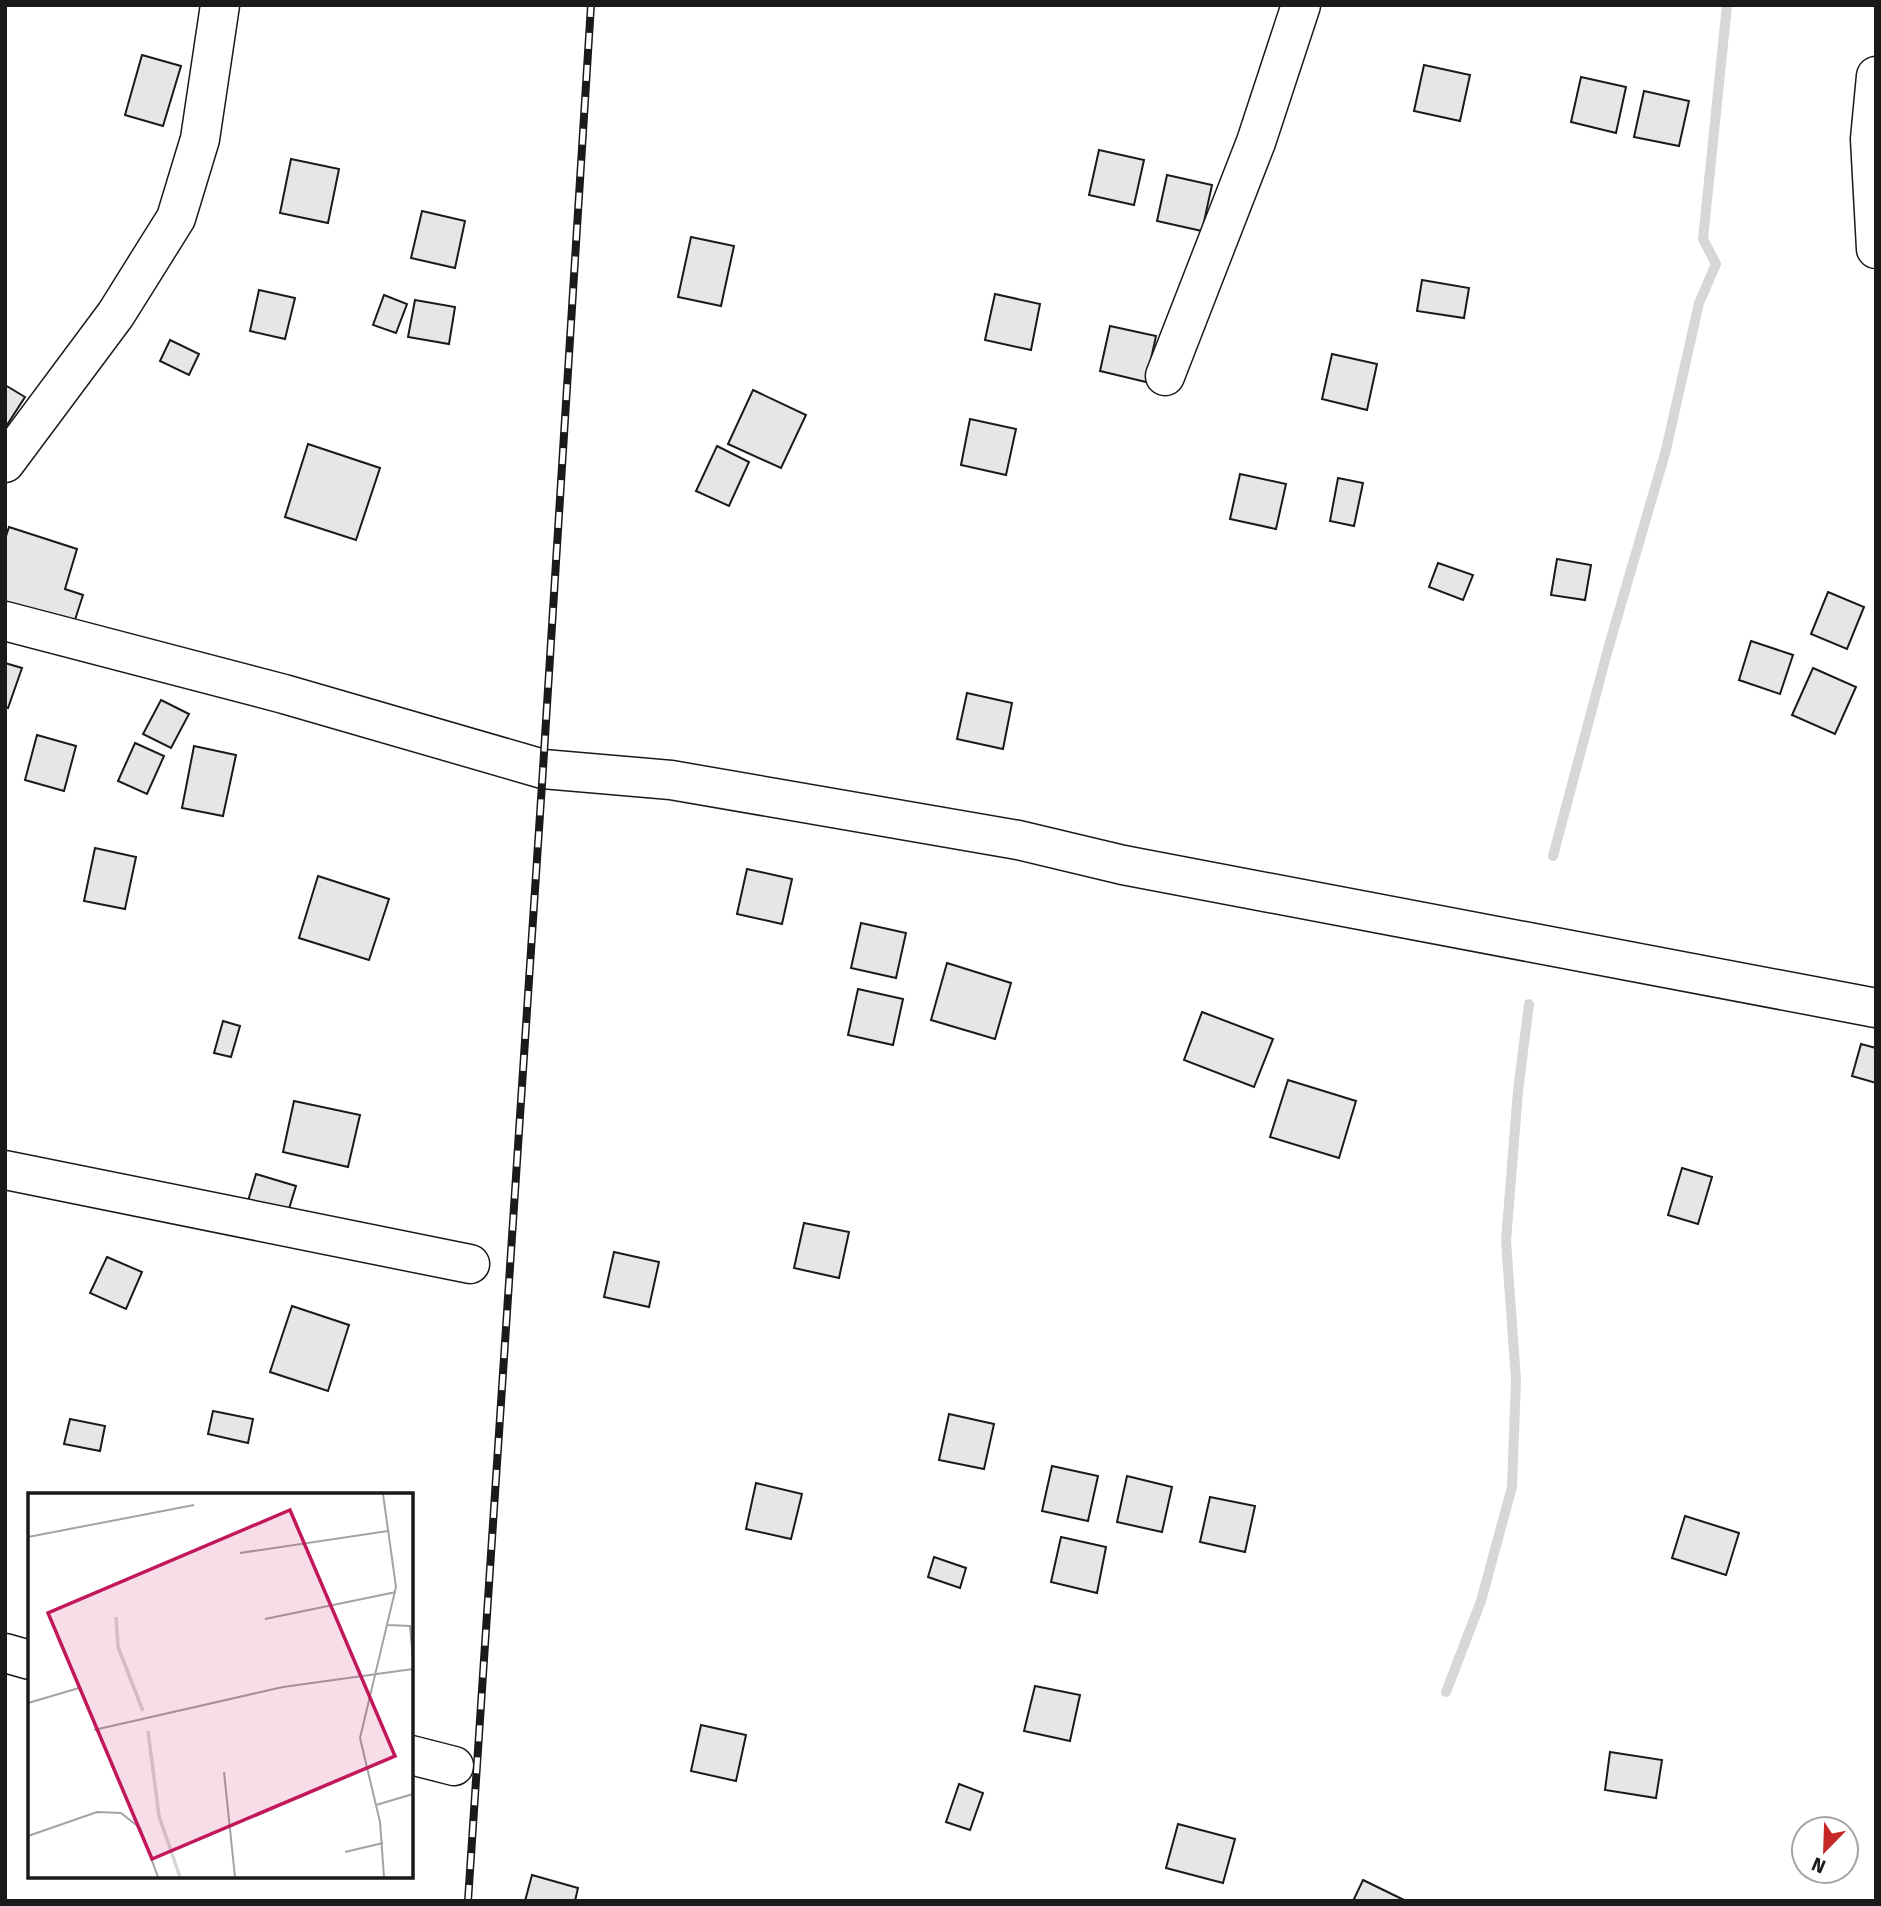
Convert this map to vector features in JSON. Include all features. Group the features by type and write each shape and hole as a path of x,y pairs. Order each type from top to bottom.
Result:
{"street":[{"path":"5,463 117,314 176,218 200,139 220,5"},
{"path":"1165,376 1256,142 1301,5"},
{"path":"1876,76 1870,139 1876,249"},
{"path":"5,621 284,694 543,769 671,780 1018,840 1122,865 1876,1008"},
{"path":"5,1170 470,1264"},
{"path":"5,1653 28,1659"},
{"path":"413,1756 454,1766"}],"building":[{"path":"142,55 181,66 163,126 125,115"},
{"path":"1424,65 1470,75 1460,121 1414,111"},
{"path":"1581,77 1626,87 1616,133 1571,122"},
{"path":"1644,91 1689,101 1679,146 1634,137"},
{"path":"1099,150 1144,160 1134,205 1089,195"},
{"path":"291,159 339,169 328,223 280,213"},
{"path":"1167,175 1212,185 1202,231 1157,221"},
{"path":"422,211 465,221 455,268 411,258"},
{"path":"691,237 734,246 721,306 678,297"},
{"path":"1422,280 1469,288 1464,318 1417,311"},
{"path":"259,290 295,298 285,339 250,331"},
{"path":"995,294 1040,304 1031,350 985,340"},
{"path":"384,295 407,304 396,333 373,325"},
{"path":"415,300 455,307 449,344 408,337"},
{"path":"1110,326 1156,336 1146,382 1100,371"},
{"path":"170,340 199,354 189,375 160,361"},
{"path":"1332,354 1377,364 1367,410 1322,399"},
{"path":"5,385 25,397 5,428"},
{"path":"753,390 806,415 781,468 728,444"},
{"path":"970,419 1016,429 1006,475 961,465"},
{"path":"308,444 380,468 356,540 285,517"},
{"path":"717,446 749,462 729,506 696,491"},
{"path":"1240,474 1286,484 1276,529 1230,519"},
{"path":"1338,478 1363,483 1354,526 1330,521"},
{"path":"9,527 77,549 65,589 83,595 73,626 5,605 5,539"},
{"path":"1557,559 1591,565 1585,600 1551,595"},
{"path":"1438,563 1473,575 1463,600 1429,587"},
{"path":"1828,592 1864,607 1847,649 1811,634"},
{"path":"1751,641 1793,655 1780,694 1739,680"},
{"path":"5,663 22,668 8,708 5,707"},
{"path":"1813,668 1856,687 1835,734 1792,715"},
{"path":"967,693 1012,703 1003,749 957,739"},
{"path":"161,700 189,714 171,748 143,734"},
{"path":"37,735 76,746 64,791 25,780"},
{"path":"135,743 164,756 147,794 118,781"},
{"path":"194,746 236,755 223,816 182,808"},
{"path":"95,848 136,857 125,909 84,901"},
{"path":"747,869 792,879 782,924 737,914"},
{"path":"318,876 389,899 369,960 299,938"},
{"path":"861,923 906,933 896,978 851,968"},
{"path":"947,963 1011,983 995,1039 931,1020"},
{"path":"858,989 903,999 893,1045 848,1035"},
{"path":"1202,1012 1273,1039 1254,1087 1184,1060"},
{"path":"223,1021 240,1026 231,1057 214,1053"},
{"path":"1861,1044 1876,1048 1876,1083 1852,1076"},
{"path":"1288,1080 1356,1101 1339,1158 1270,1137"},
{"path":"294,1101 360,1115 348,1167 283,1152"},
{"path":"1682,1168 1712,1177 1698,1224 1668,1215"},
{"path":"256,1174 296,1186 288,1212 248,1201"},
{"path":"804,1223 849,1232 839,1278 794,1268"},
{"path":"614,1252 659,1262 649,1307 604,1297"},
{"path":"107,1257 142,1272 126,1309 90,1293"},
{"path":"292,1306 349,1325 328,1391 270,1372"},
{"path":"213,1411 253,1419 248,1443 208,1434"},
{"path":"949,1414 994,1424 984,1469 939,1460"},
{"path":"70,1419 105,1426 100,1451 64,1444"},
{"path":"1052,1466 1098,1476 1088,1521 1042,1511"},
{"path":"1127,1476 1172,1487 1162,1532 1117,1522"},
{"path":"756,1483 802,1494 791,1539 746,1529"},
{"path":"1210,1497 1255,1506 1245,1552 1200,1542"},
{"path":"1685,1516 1739,1533 1726,1575 1672,1558"},
{"path":"1061,1537 1106,1547 1097,1593 1051,1582"},
{"path":"934,1557 966,1568 960,1588 928,1577"},
{"path":"1035,1686 1080,1695 1070,1741 1024,1731"},
{"path":"701,1725 746,1735 736,1781 691,1771"},
{"path":"1610,1752 1662,1760 1656,1798 1605,1790"},
{"path":"959,1784 983,1793 970,1830 946,1822"},
{"path":"1178,1824 1235,1839 1223,1883 1166,1868"},
{"path":"532,1875 578,1888 575,1901 525,1901"},
{"path":"1363,1880 1406,1901 1353,1901"}],"waterway":[{"path":"1553,856 1608,649 1666,450 1699,303 1716,264 1703,239 1727,5"},
{"path":"1446,1692 1481,1601 1512,1487 1516,1380 1506,1241 1518,1091 1529,1004"}],"railway":[{"path":"468,1901 591,5"}]}
